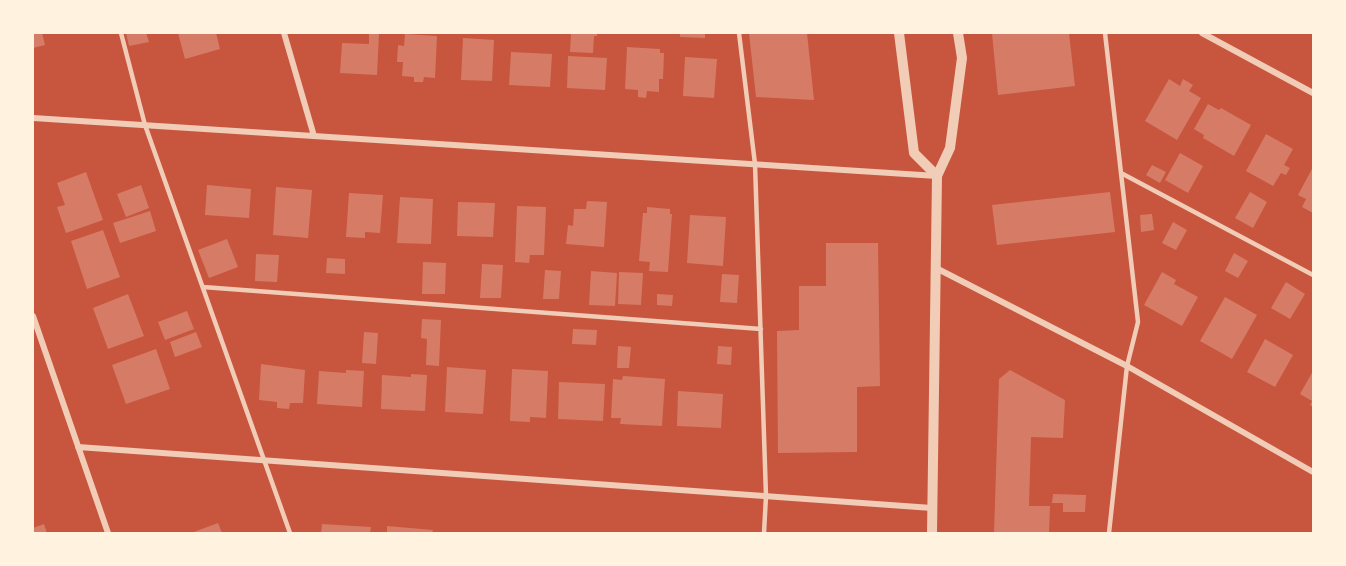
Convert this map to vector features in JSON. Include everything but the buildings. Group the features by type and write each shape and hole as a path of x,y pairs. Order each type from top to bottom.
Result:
{"street":[{"path":"284,33 314,136"},
{"path":"899,33 914,153 937,176"},
{"path":"932,533 937,176 950,148 962,58 957,33"},
{"path":"1202,33 1313,93"},
{"path":"33,118 937,176"},
{"path":"936,268 1126,366 1313,472"},
{"path":"33,316 108,533"},
{"path":"78,447 932,508"}],"lane":[{"path":"121,33 145,125 290,533"},
{"path":"739,33 755,164 766,496 764,533"},
{"path":"1105,33 1138,322 1126,366 1109,533"},
{"path":"1121,173 1313,275"},
{"path":"203,287 760,329"}]}
